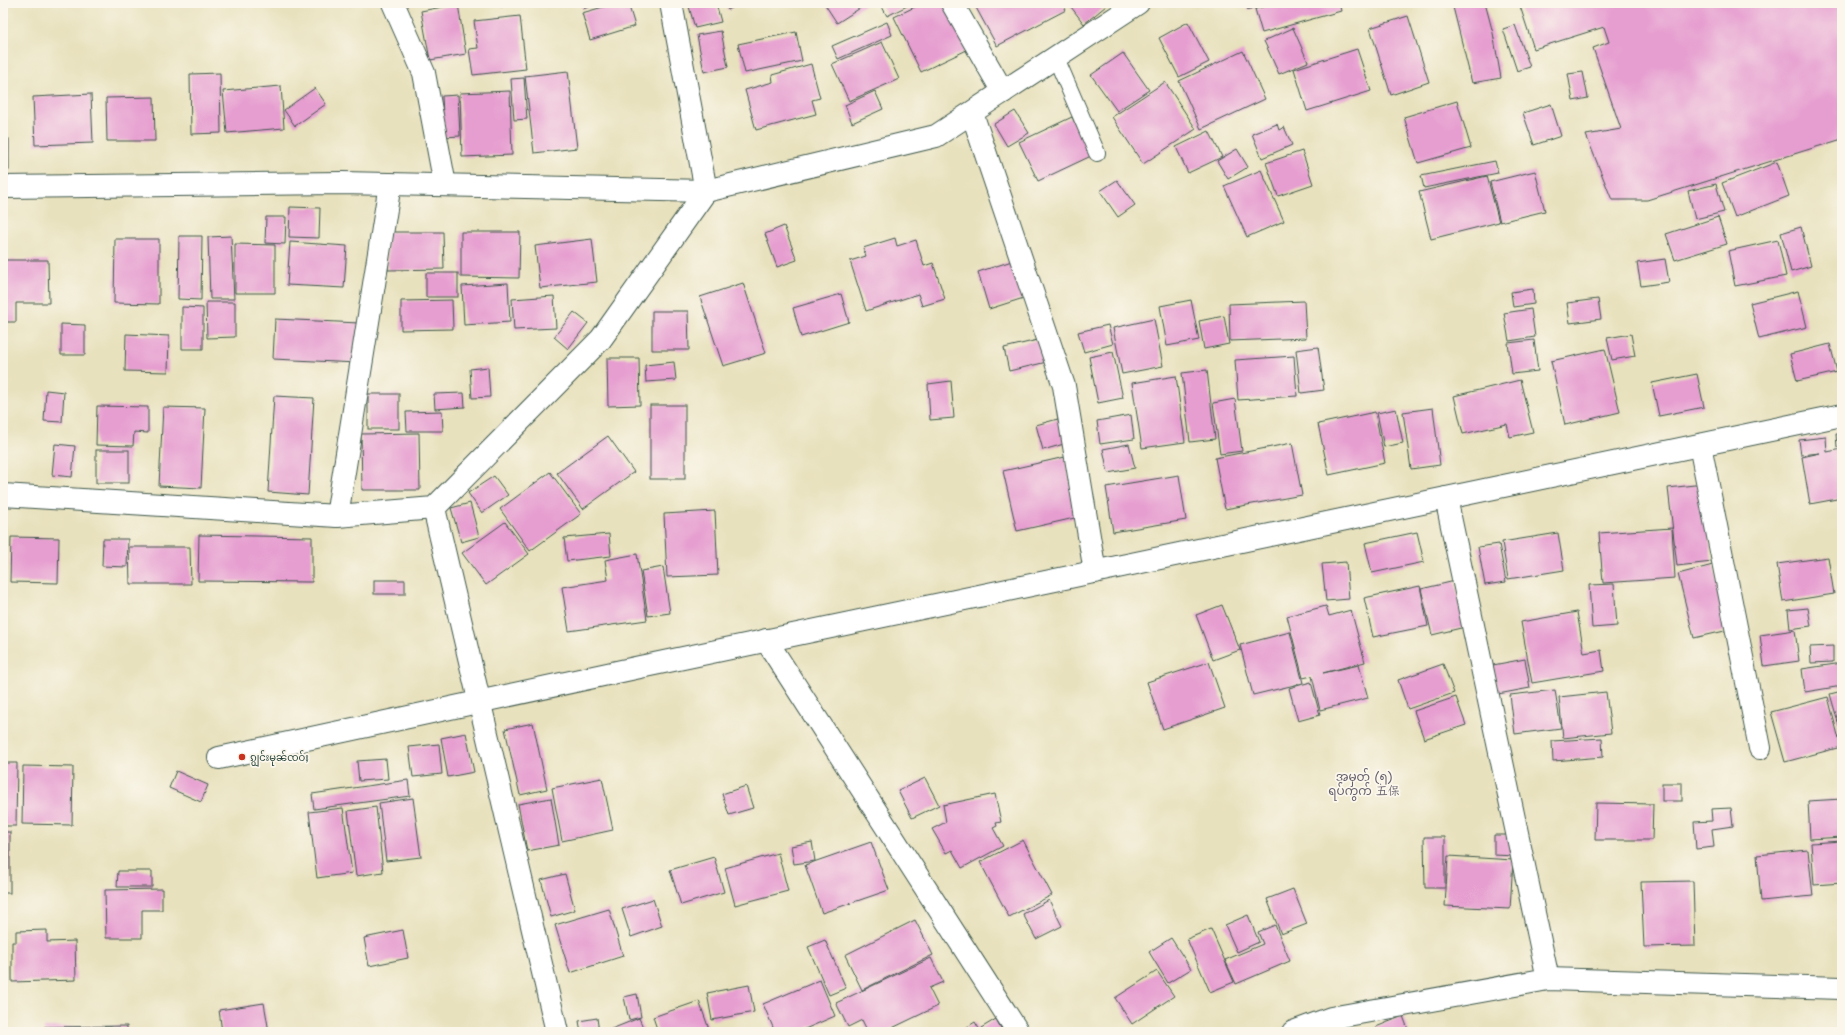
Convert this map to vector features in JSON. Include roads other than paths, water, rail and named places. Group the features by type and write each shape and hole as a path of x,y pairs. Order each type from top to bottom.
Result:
{"street":[{"path":"393,3 424,73 445,185"},
{"path":"3,495 337,516 434,508 601,339 706,191 671,3"},
{"path":"952,3 1003,92"},
{"path":"3,187 342,183 706,191 936,136 1138,3"},
{"path":"972,112 1064,386 1095,572"},
{"path":"337,516 390,184"},
{"path":"219,758 766,640 1842,415"},
{"path":"1700,445 1760,748"},
{"path":"1446,498 1548,979"},
{"path":"434,508 557,1032"},
{"path":"766,640 1018,1032"},
{"path":"1293,1032 1334,1025 1548,979 1842,988"}],"lane":[{"path":"1056,58 1097,153"}],"place":[{"name":"ၵျွင်းမုၼ်ၸဝ်ႈ","path":"242,757"}],"district":[{"name":"အမှတ် (၅) ရပ်ကွက် 五保","path":"1364,784"}]}
